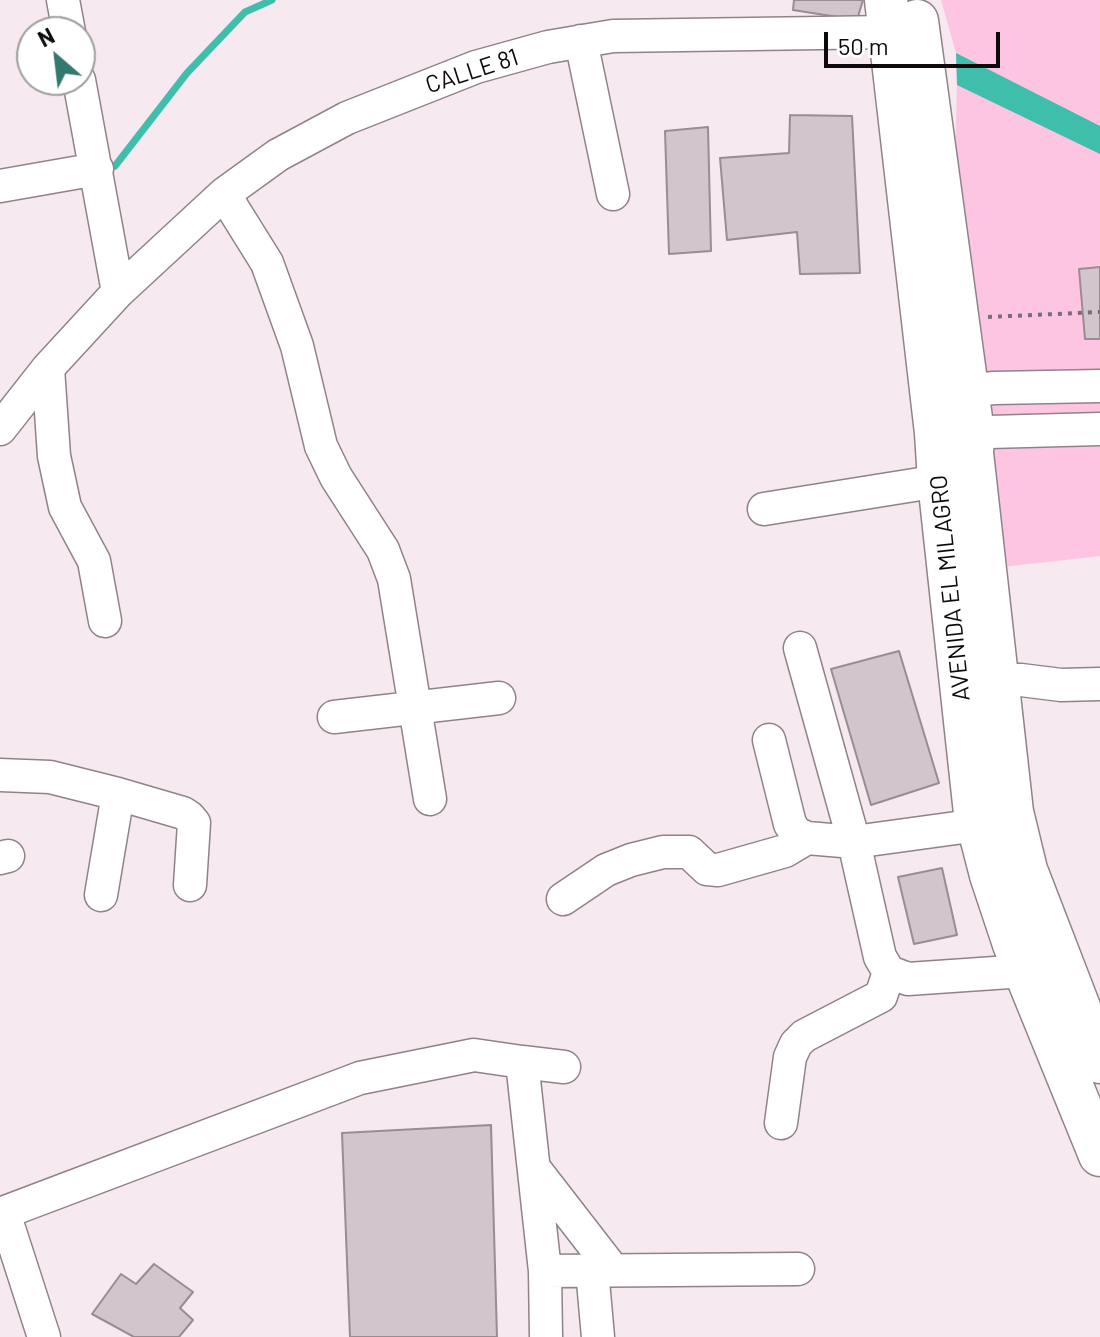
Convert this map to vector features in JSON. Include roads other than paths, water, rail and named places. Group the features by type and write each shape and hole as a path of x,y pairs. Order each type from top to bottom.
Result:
{"main road":[{"name":"AVENIDA EL MILAGRO","path":"897,11 952,413 939,481 967,750 978,825 991,875 1100,1062"},
{"name":"AVENIDA EL MILAGRO","path":"952,413 972,453 1012,812 1026,870 1042,966 1100,1155"}],"street":[{"name":"CALLE 81","path":"0,429 48,368 118,292 224,194 278,155 347,118 476,67 548,47 613,36 897,11"},
{"path":"581,41 613,194"},
{"path":"82,96 118,292"},
{"path":"0,186 97,169"},
{"path":"224,194 267,263 297,346 321,446 336,477 383,550 394,579 430,799"},
{"path":"48,368 54,456 65,507 94,561 105,621"},
{"path":"952,413 1100,386"},
{"path":"952,413 1100,429"},
{"path":"764,509 939,481"},
{"path":"800,648 854,842 880,957 889,972 908,979 1042,966"},
{"path":"999,680 1061,685 1100,684"},
{"path":"334,717 499,698"},
{"path":"769,740 790,824 796,833 807,838 854,842 978,825"},
{"path":"0,775 50,777 183,813 194,823 190,885"},
{"path":"101,895 118,794"},
{"path":"563,899 606,870 653,854 689,852 707,869 718,870 785,851 807,838"},
{"path":"781,1123 790,1057 796,1044 804,1036 881,996 889,972"},
{"path":"44,1337 2,1213 360,1078 474,1055 564,1067"},
{"path":"522,1062 545,1271 546,1337"},
{"path":"534,1168 603,1270 598,1337"},
{"path":"545,1271 798,1269"}],"waterway":[{"path":"115,166 187,73 245,12 272,0"}]}
